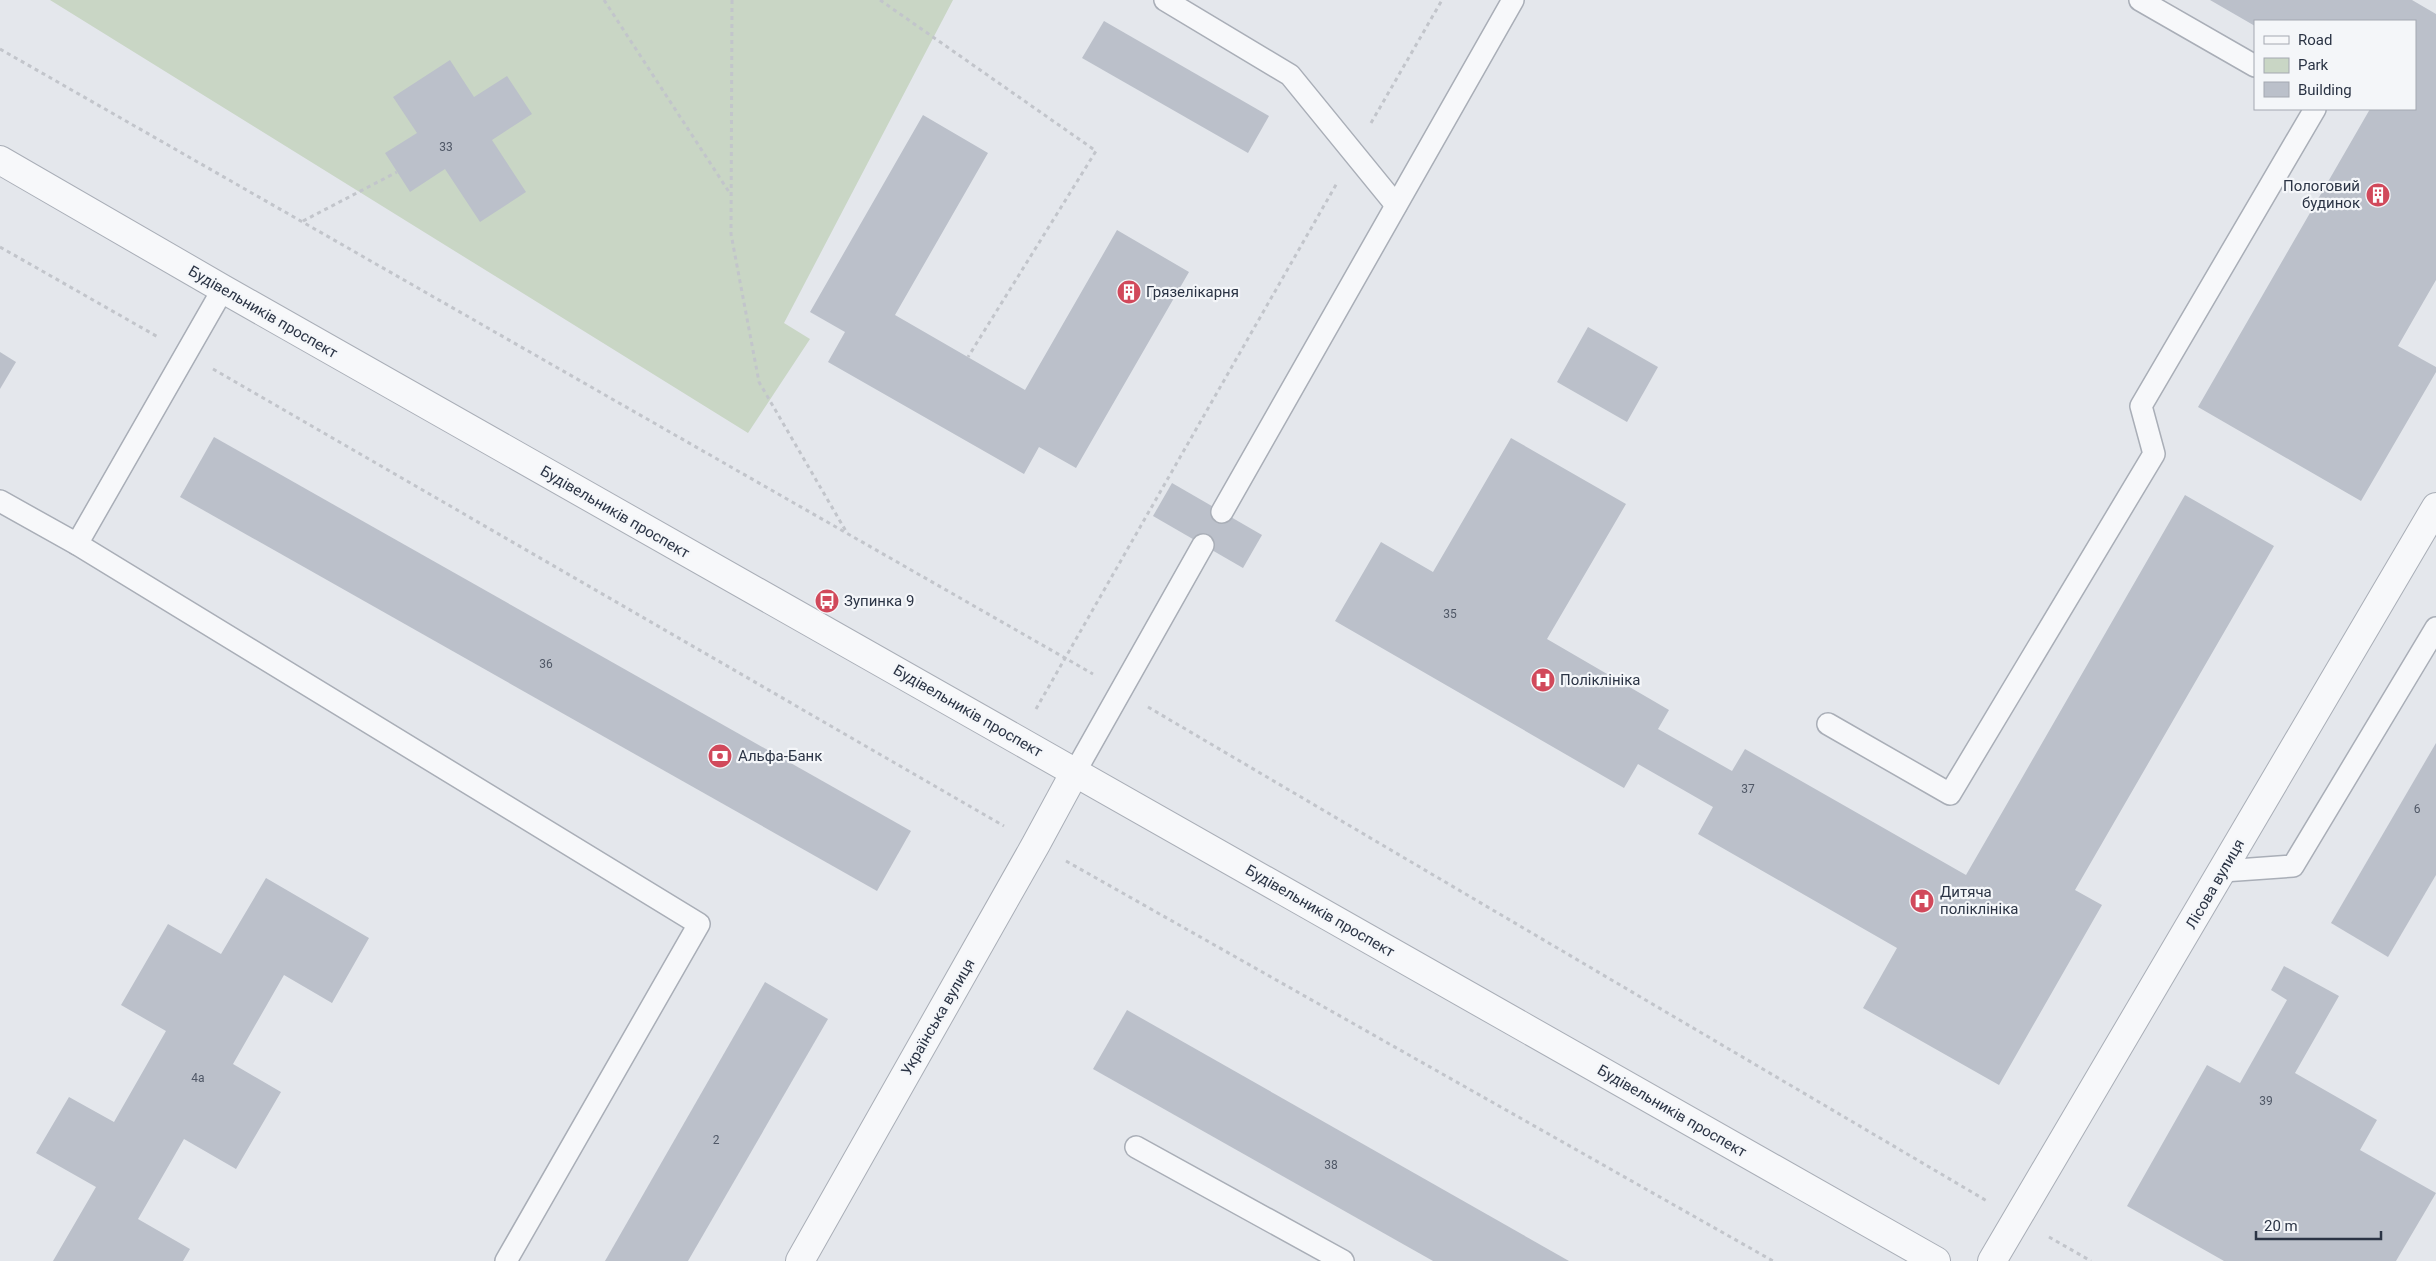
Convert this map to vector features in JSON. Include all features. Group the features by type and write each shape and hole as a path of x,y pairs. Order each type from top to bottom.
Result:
{"street":[{"name":"Будівельників проспект","path":"0,160 223,289 1936,1261"},
{"name":"Лісова вулиця","path":"1992,1261 2436,507"},
{"name":"Українська вулиця","path":"800,1261 1075,772"}],"lane":[{"path":"1165,0 1290,75 1396,205"},
{"path":"1222,512 1513,0"},
{"path":"2140,0 2254,65"},
{"path":"1828,724 1950,794 2154,454 2141,406 2314,110"},
{"path":"77,544 223,289"},
{"path":"0,501 77,544 699,924 506,1261"},
{"path":"1075,772 1203,545"},
{"path":"2223,871 2293,866 2436,628"},
{"path":"1136,1147 1342,1261"}],"path":[{"path":"604,0 732,196"},
{"path":"732,0 732,234 759,382 848,533"},
{"path":"880,0 1096,152 968,357"},
{"path":"1018,740 1442,0"},
{"path":"0,49 1066,658 2091,1261"},
{"path":"302,222 398,172"},
{"path":"0,247 187,353 1036,844 1773,1261"}],"green space":[{"path":"50,0 953,0 784,323 810,339 748,433"}],"building":[{"name":"Пологовий будинок","path":"2210,0 2412,0 2436,14 2436,280 2398,346 2436,367 2436,372 2361,501 2198,407 2369,110 2416,110 2416,20 2254,20 2254,25"},
{"path":"1104,21 1269,116 1248,153 1082,58"},
{"path":"450,60 474,97 507,76 532,114 492,140 526,192 480,222 445,169 410,192 385,153 417,133 393,97"},
{"name":"Грязелікарня","path":"923,115 988,153 895,315 1025,390 1117,230 1189,272 1076,468 1039,447 1024,474 828,362 845,332 810,312"},
{"path":"1588,327 1658,367 1627,422 1557,382"},
{"path":"0,352 16,362 0,389"},
{"path":"214,437 911,831 877,891 180,497"},
{"path":"1511,438 1626,504 1547,639 1669,710 1658,729 1732,771 1745,749 1966,875 2185,495 2274,546 2075,890 2102,905 1999,1085 1863,1008 1897,948 1698,834 1713,807 1638,764 1624,788 1335,621 1381,542 1433,572"},
{"path":"1172,483 1262,535 1243,568 1153,516"},
{"path":"2436,743 2436,875 2388,957 2331,923"},
{"path":"266,878 369,938 332,1003 284,975 233,1064 281,1092 236,1169 184,1139 138,1219 190,1249 183,1261 53,1261 96,1187 36,1153 69,1097 114,1122 166,1031 121,1005 168,924 221,954"},
{"path":"2284,966 2339,996 2295,1073 2377,1120 2360,1150 2436,1193 2396,1261 2224,1261 2127,1206 2207,1065 2240,1083 2287,1000 2271,990"},
{"path":"765,982 828,1019 688,1261 605,1261"},
{"path":"1127,1010 1569,1261 1433,1261 1093,1069"}],"place":[{"name":"Пологовий будинок","path":"2378,195"},
{"name":"Грязелікарня","path":"1129,292"},
{"name":"Зупинка 9","path":"827,601"},
{"name":"Поліклініка","path":"1543,680"},
{"name":"Альфа-Банк","path":"720,756"},
{"name":"Дитяча поліклініка","path":"1922,901"}]}
